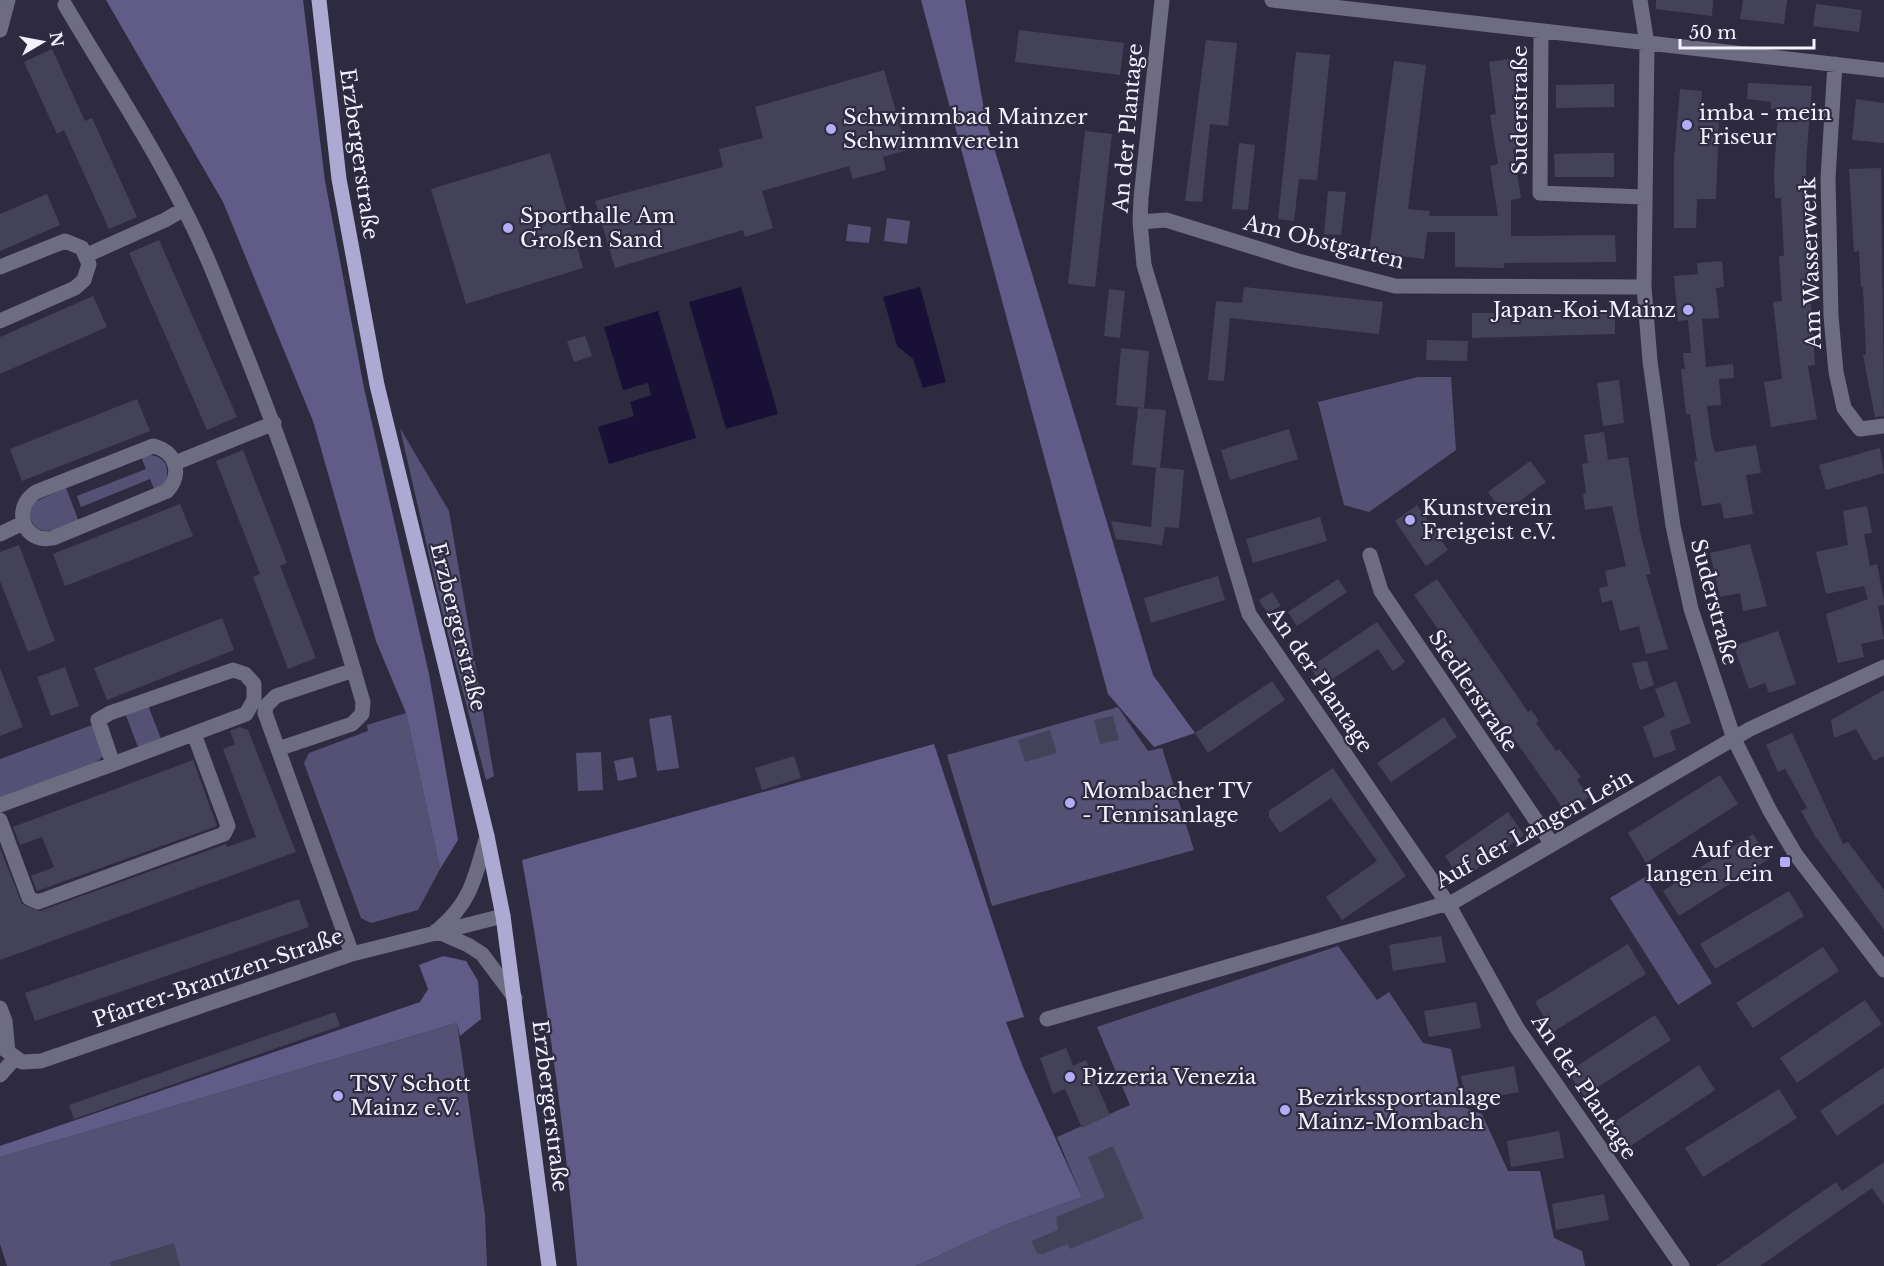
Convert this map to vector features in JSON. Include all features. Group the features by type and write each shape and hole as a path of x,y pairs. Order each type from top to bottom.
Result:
{"main road":[{"name":"Erzbergerstraße","path":"319,0 339,179 377,385 488,836 503,916 549,1266"}],"street":[{"path":"0,30 8,0"},
{"name":"An der Plantage","path":"1162,0 1140,222 1144,265 1249,614 1448,904 1517,1028 1682,1266"},
{"path":"1272,0 1884,70"},
{"name":"Suderstraße","path":"1640,0 1647,44 1644,287 1658,428 1678,557 1698,636 1734,739 1796,855 1884,970"},
{"path":"65,5 184,208 274,423 309,519 354,670 364,709 359,720 278,749"},
{"name":"Suderstraße","path":"1541,32 1540,193 1644,197"},
{"name":"Am Wasserwerk","path":"1835,64 1828,178 1831,316 1836,372 1844,408 1852,422 1860,429 1884,426"},
{"path":"87,255 165,220 184,208"},
{"name":"Am Obstgarten","path":"1140,222 1167,220 1298,261 1395,286 1644,287"},
{"path":"0,267 60,241 75,243 87,255 89,268 80,284 0,321"},
{"path":"175,463 274,423"},
{"path":"153,446 163,449 175,463 175,480 167,491 85,525 48,539 34,536 23,524 22,507 36,492 144,448 153,446"},
{"path":"0,534 23,524"},
{"name":"Siedlerstraße","path":"1370,555 1381,591 1552,844"},
{"name":"Auf der Langen Lein","path":"1047,1019 1448,904 1750,729 1884,667"},
{"path":"113,764 98,720 110,713 233,670 250,679 254,684 352,954"},
{"path":"0,805 246,714 260,703 276,696 354,670"},
{"path":"0,820 29,898 38,902 224,834 228,825 194,734"},
{"name":"Pfarrer-Brantzen-Straße","path":"436,931 462,907 470,891 488,836"},
{"name":"Pfarrer-Brantzen-Straße","path":"8,1052 22,1062 41,1061 352,954 436,931 503,916"},
{"path":"436,931 482,954 515,998"},
{"path":"0,1008 5,1021 8,1052 0,1075"}],"shaded area":[{"path":"106,0 303,0 325,181 364,388 429,674 458,840 440,869 406,713 376,641 313,421 223,202"},
{"path":"921,0 965,0 986,121 1153,675 1195,733 1154,747 1108,694"},
{"path":"887,218 910,221 907,244 884,241"},
{"path":"848,224 871,227 869,243 846,241"},
{"path":"741,287 778,414 726,429 689,302"},
{"path":"920,287 946,382 923,388 913,359 897,346 883,297"},
{"path":"658,311 696,438 609,464 598,427 634,416 630,402 651,395 648,383 623,390 604,327"},
{"path":"1418,377 1451,377 1456,450 1369,512 1344,505 1318,402"},
{"path":"400,428 449,511 494,776 486,780 440,603"},
{"path":"150,455 160,458 166,464 166,483 155,491 150,479 81,507 77,496 146,469 141,457"},
{"path":"66,488 79,522 49,531 37,527 32,522 29,513 34,502"},
{"path":"148,705 161,739 138,747 125,713"},
{"name":"Mombacher TV - Tennisanlage","path":"1118,707 1148,751 1162,748 1194,850 992,906 947,755"},
{"path":"406,713 440,869 418,910 371,923 361,918 304,763 309,753 368,731 367,725"},
{"path":"671,715 679,768 657,771 649,719"},
{"path":"95,724 104,755 96,763 0,799 0,759"},
{"path":"934,744 1024,1017 1006,1022 1023,1067 1082,1197 1005,1225 916,1266 577,1266 554,1062 522,860"},
{"path":"601,752 603,790 578,791 576,753"},
{"path":"633,757 637,777 618,781 614,761"},
{"path":"1645,877 1712,983 1678,1005 1610,898"},
{"name":"Bezirkssportanlage Mainz-Mombach","path":"1338,946 1377,1000 1389,992 1423,1043 1451,1049 1463,1107 1482,1114 1508,1171 1540,1171 1554,1238 1582,1251 1585,1266 916,1266 1005,1225 1082,1197 1057,1137 1130,1105 1097,1027"},
{"path":"443,956 466,961 478,981 481,1019 460,1036 457,1023 0,1157 0,1146 420,1002 428,989 419,965"},
{"name":"TSV Schott Mainz e.V.","path":"457,1023 485,1215 487,1266 7,1266 0,1244 0,1157"}],"building":[{"path":"1656,0 1713,0 1712,16 1656,9"},
{"path":"1743,0 1787,0 1784,24 1740,19"},
{"path":"1816,4 1862,10 1859,32 1813,26"},
{"path":"1019,30 1124,43 1120,75 1015,62"},
{"path":"1206,40 1237,43 1228,126 1210,124 1202,202 1185,201"},
{"path":"52,49 85,121 92,118 137,217 109,229 64,130 57,134 24,62"},
{"path":"1296,52 1330,55 1317,180 1299,179 1294,221 1278,219"},
{"path":"1515,58 1520,96 1513,97 1521,148 1513,149 1521,198 1511,200 1511,236 1615,235 1616,262 1504,263 1504,268 1455,267 1455,232 1427,232 1424,259 1369,252 1394,61 1426,65 1408,209 1430,211 1429,216 1498,216 1490,166 1498,164 1490,115 1496,114 1489,62"},
{"path":"884,70 907,150 883,157 886,170 853,179 849,166 762,191 773,228 745,237 743,230 615,268 595,201 723,167 719,149 763,138 755,107"},
{"path":"1748,83 1812,86 1806,163 1807,240 1815,365 1808,366 1817,419 1771,427 1764,382 1782,379 1773,302 1782,301 1779,256 1784,256 1781,198 1775,198 1774,174 1778,109 1771,109 1771,102 1747,99"},
{"path":"1614,84 1614,107 1556,108 1556,85"},
{"path":"1680,89 1702,91 1700,119 1719,120 1716,199 1697,199 1696,228 1674,228 1674,160"},
{"path":"1856,99 1884,103 1884,143 1852,140"},
{"path":"1085,131 1112,134 1095,287 1068,284"},
{"path":"1239,143 1255,145 1248,210 1232,209"},
{"name":"Sporthalle Am Großen Sand","path":"550,153 583,268 466,304 431,189"},
{"path":"1614,153 1614,177 1555,177 1554,154"},
{"path":"1881,168 1884,416 1875,417 1863,355 1866,355 1863,287 1861,287 1859,251 1854,252 1849,169"},
{"path":"1328,191 1346,192 1341,235 1324,234"},
{"path":"47,194 60,225 0,251 0,214"},
{"path":"159,240 237,417 207,430 129,253"},
{"path":"1722,261 1724,287 1716,288 1719,318 1702,319 1706,367 1733,364 1734,378 1719,379 1721,405 1707,406 1711,437 1715,452 1756,445 1761,473 1746,475 1753,514 1724,519 1721,503 1702,506 1694,461 1697,461 1690,414 1686,414 1681,369 1685,369 1683,353 1691,353 1688,320 1678,321 1674,276 1698,274 1697,263"},
{"path":"1244,287 1383,302 1379,334 1230,318 1224,381 1208,380 1216,301 1242,303"},
{"path":"1109,289 1125,291 1120,338 1104,336"},
{"path":"93,296 107,327 0,374 0,337"},
{"path":"1546,308 1615,308 1615,334 1472,338 1472,313 1546,313"},
{"path":"585,336 592,356 574,362 567,341"},
{"path":"1427,340 1468,341 1467,361 1426,360"},
{"path":"1121,348 1149,351 1144,408 1116,405"},
{"path":"1619,380 1624,423 1603,426 1597,383"},
{"path":"137,399 150,431 22,481 10,449"},
{"path":"1138,408 1166,410 1160,468 1132,465"},
{"path":"1289,429 1298,459 1230,480 1221,450"},
{"path":"1604,432 1608,460 1628,457 1640,532 1651,574 1646,575 1668,649 1646,654 1639,626 1620,631 1612,600 1602,603 1599,588 1608,586 1605,571 1626,566 1612,506 1585,510 1583,494 1586,493 1582,464 1588,463 1584,435"},
{"path":"1880,448 1884,473 1826,490 1819,465"},
{"path":"243,450 287,563 280,566 316,658 288,669 253,577 260,574 216,461"},
{"path":"1530,461 1546,482 1503,513 1488,492"},
{"path":"1156,467 1184,470 1179,528 1165,527 1162,545 1116,539 1111,521 1151,527"},
{"path":"180,504 193,536 65,586 53,554"},
{"path":"1417,505 1448,550 1426,566 1395,521"},
{"path":"1867,506 1872,533 1864,534 1870,566 1877,564 1884,600 1884,605 1878,606 1884,639 1861,644 1864,657 1838,663 1826,614 1868,599 1864,586 1826,594 1816,552 1848,545 1843,511"},
{"path":"1320,517 1327,541 1253,563 1246,539"},
{"path":"1750,544 1767,606 1743,611 1740,593 1720,597 1710,553"},
{"path":"19,545 55,641 28,652 0,581 0,552"},
{"path":"1218,576 1225,600 1151,623 1144,598"},
{"path":"1338,579 1347,592 1297,626 1288,612"},
{"path":"1437,579 1528,712 1531,710 1539,721 1536,723 1556,751 1559,749 1581,777 1577,780 1589,797 1566,813 1414,595"},
{"path":"1272,592 1281,606 1267,613 1259,600"},
{"path":"222,618 234,650 107,700 94,668"},
{"path":"1377,622 1405,662 1393,671 1378,649 1322,686 1310,667"},
{"path":"1778,631 1796,684 1769,693 1765,683 1749,689 1734,646"},
{"path":"1647,661 1654,685 1640,690 1632,663"},
{"path":"65,667 79,706 51,716 37,677"},
{"path":"0,668 23,727 0,736"},
{"path":"1272,681 1285,700 1208,753 1195,733"},
{"path":"1676,681 1691,723 1670,731 1676,750 1654,758 1643,727 1665,716 1655,689"},
{"path":"1884,690 1884,756 1874,761 1856,729 1834,738 1831,720"},
{"path":"1113,716 1119,740 1100,744 1094,720"},
{"path":"1444,717 1457,737 1391,782 1377,763"},
{"path":"240,727 248,730 296,852 0,960 0,848 22,904 40,911 226,844 227,847 256,837 223,749 235,744 230,731"},
{"path":"1050,730 1057,753 1025,762 1018,740"},
{"path":"1792,733 1843,844 1848,842 1884,890 1884,930 1815,836 1801,811 1807,808 1785,769 1778,772 1766,745"},
{"path":"794,756 801,778 762,790 755,768"},
{"path":"193,760 217,826 37,891 31,876 54,867 42,837 20,845 13,827"},
{"path":"1333,768 1406,876 1342,920 1326,897 1377,861 1331,798 1280,833 1269,817 1269,811"},
{"path":"1720,775 1738,804 1646,863 1628,833"},
{"path":"1508,812 1524,835 1461,880 1445,856"},
{"path":"1753,834 1769,859 1679,916 1663,891"},
{"path":"1789,891 1804,916 1715,969 1700,944"},
{"path":"299,899 309,927 35,1021 25,993"},
{"path":"1441,936 1446,962 1393,971 1389,945"},
{"path":"1628,944 1646,974 1553,1032 1535,1002"},
{"path":"1823,947 1839,971 1753,1028 1736,1003"},
{"path":"1865,1000 1882,1024 1797,1083 1780,1058"},
{"path":"1476,1002 1481,1028 1429,1037 1424,1011"},
{"path":"335,1012 340,1026 74,1119 69,1105"},
{"path":"1655,1015 1671,1040 1584,1096 1568,1072"},
{"name":"Pizzeria Venezia","path":"1066,1048 1073,1066 1086,1060 1110,1115 1082,1128 1065,1089 1053,1094 1040,1058"},
{"path":"1699,1065 1715,1090 1629,1147 1613,1123"},
{"path":"1514,1066 1519,1092 1466,1102 1461,1076"},
{"path":"1884,1067 1884,1103 1837,1136 1820,1111"},
{"path":"1779,1089 1797,1118 1703,1177 1685,1148"},
{"path":"1559,1131 1564,1158 1511,1167 1507,1141"},
{"path":"1113,1146 1144,1218 1070,1249 1067,1244 1043,1254 1037,1253 1031,1241 1058,1230 1056,1217 1105,1197 1088,1157"},
{"path":"1884,1162 1884,1205 1872,1188 1760,1266 1716,1266 1836,1182 1842,1191"},
{"path":"1604,1194 1609,1220 1556,1230 1552,1204"},
{"path":"174,1243 180,1266 111,1266 110,1262"}],"place":[{"name":"imba - mein Friseur","path":"1687,125"},
{"name":"Schwimmbad Mainzer Schwimmverein","path":"831,129"},
{"name":"Sporthalle Am Großen Sand","path":"508,228"},
{"name":"Japan-Koi-Mainz","path":"1688,310"},
{"name":"Kunstverein Freigeist e.V.","path":"1410,520"},
{"name":"Mombacher TV - Tennisanlage","path":"1070,803"},
{"name":"Auf der langen Lein","path":"1785,862"},
{"name":"Pizzeria Venezia","path":"1070,1077"},
{"name":"TSV Schott Mainz e.V.","path":"338,1096"},
{"name":"Bezirkssportanlage Mainz-Mombach","path":"1285,1110"}]}
